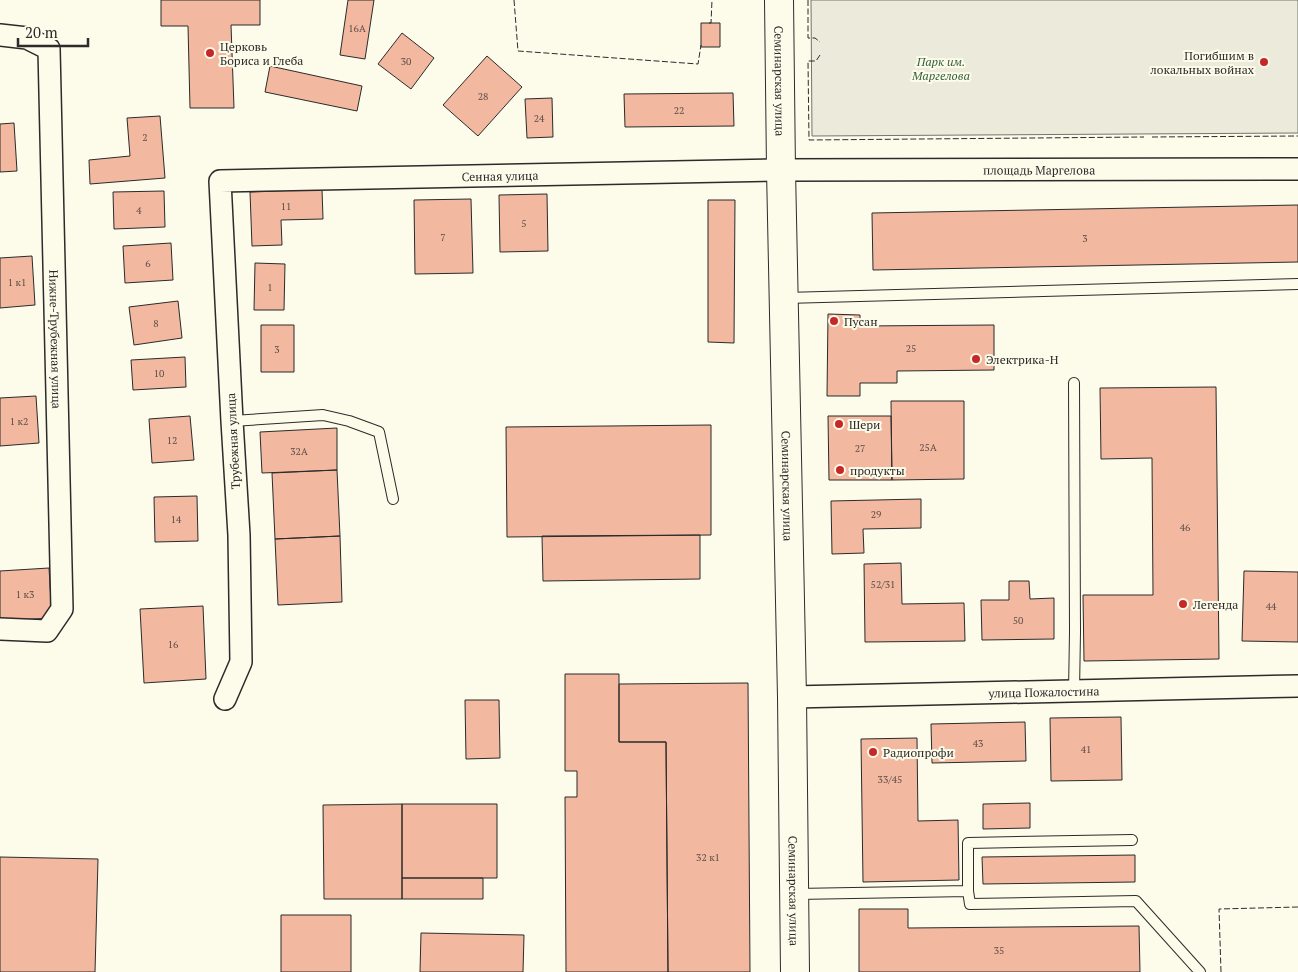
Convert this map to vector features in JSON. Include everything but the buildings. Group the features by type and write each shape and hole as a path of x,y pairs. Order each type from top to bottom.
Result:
{"main road":[{"name":"Семинарская улица","path":"779,0 792,697 795,972"}],"street":[{"name":"Нижне-Трубежная улица","path":"0,34 27,38 49,49 62,609 47,631 0,629"},
{"name":"площадь Маргелова","path":"781,170 1298,169"},
{"name":"Сенная улица","path":"220,181 781,170"},
{"name":"Трубежная улица","path":"220,181 239,535 241,662 225,699"},
{"name":"улица Пожалостина","path":"792,697 1298,686"}],"lane":[{"path":"784,298 1298,284"},
{"path":"1074,383 1074,692"},
{"path":"232,421 324,415 349,421 379,432 394,498"},
{"path":"1132,840 968,843 968,891 970,904 1136,901 1200,972"},
{"path":"795,894 968,891"}],"green space":[{"name":"Парк им. Маргелова","path":"811,0 1298,0 1298,133 812,136"}],"fence":[{"path":"514,0 518,51 698,64 701,45"},
{"path":"709,23 711,23 712,0"},
{"path":"808,0 808,38 815,38 820,42"},
{"path":"820,55 816,61 808,61 809,140 1144,137"},
{"path":"1152,137 1298,136"},
{"path":"1221,972 1219,909 1298,907"}],"place":[{"name":"Церковь Бориса и Глеба","path":"210,53"},
{"name":"Погибшим в локальных войнах","path":"1264,62"},
{"name":"Пусан","path":"834,321"},
{"name":"Электрика-Н","path":"976,359"},
{"name":"Шери","path":"839,424"},
{"name":"продукты","path":"840,470"},
{"name":"Легенда","path":"1183,604"},
{"name":"Радиопрофи","path":"873,752"}]}
